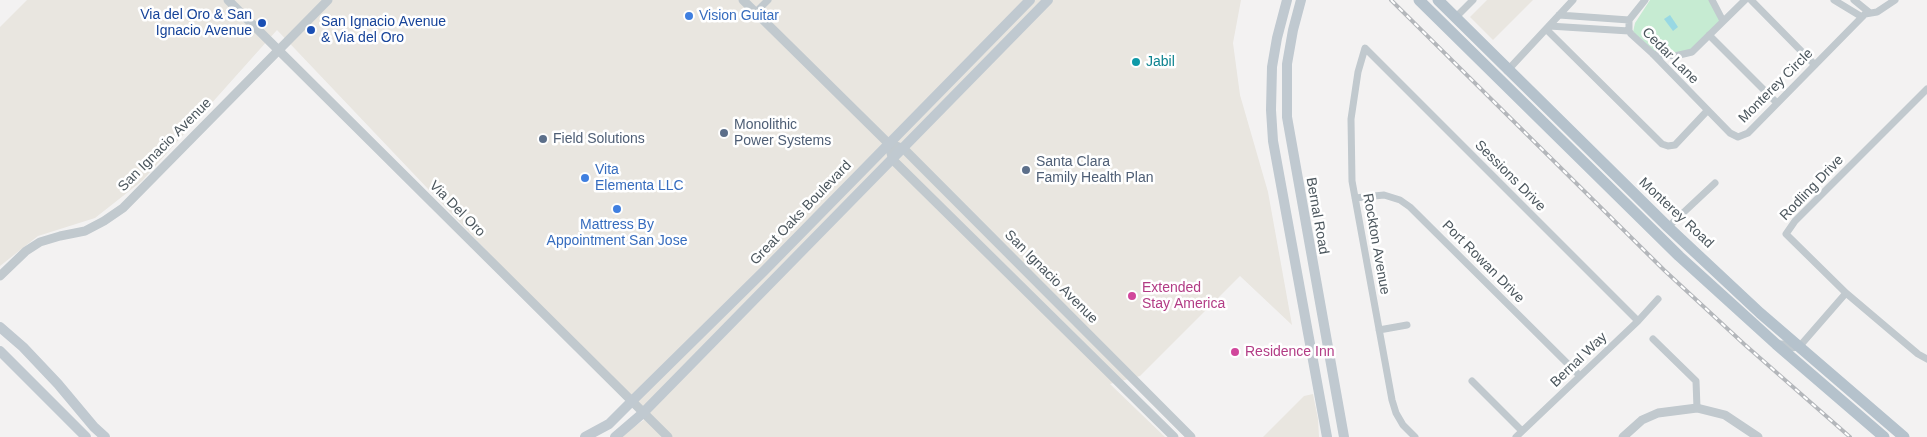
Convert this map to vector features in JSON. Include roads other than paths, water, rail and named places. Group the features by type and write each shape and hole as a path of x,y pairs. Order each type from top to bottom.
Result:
{"main road":[{"name":"Great Oaks Boulevard","path":"585,437 609,424 764,271 1030,0"},
{"name":"Great Oaks Boulevard","path":"615,437 643,413 904,149 1048,0"},
{"name":"Bernal Road","path":"1286,0 1272,67 1273,141 1327,437"},
{"name":"Bernal Road","path":"1301,0 1292,30 1287,64 1286,116 1344,437"},
{"name":"Monterey Road","path":"1419,0 1671,250 1884,437"},
{"name":"Monterey Road","path":"1438,0 1668,227 1799,347 1904,437"},
{"path":"1006,25 1015,34"},
{"path":"764,271 769,285"},
{"path":"0,327 23,347 105,437"},
{"path":"0,351 86,437"}],"street":[{"name":"Via Del Oro","path":"228,0 668,437"},
{"name":"San Ignacio Avenue","path":"0,276 26,251 40,242 85,231 104,222 123,208 328,0"},
{"name":"San Ignacio Avenue","path":"743,0 888,143 904,149 1191,437"},
{"path":"755,13 768,0"},
{"path":"1456,18 1473,0"},
{"path":"1499,80 1573,0"},
{"path":"1559,15 1632,17 1645,0"},
{"path":"1712,0 1723,20"},
{"path":"1653,54 1674,56 1692,52 1745,0"},
{"path":"1751,0 1815,65"},
{"path":"1834,0 1862,17"},
{"path":"1854,0 1870,13"},
{"name":"Monterey Circle","path":"1707,111 1730,133 1738,137 1744,136 1865,14 1877,12 1895,0"},
{"name":"Cedar Lane","path":"1632,17 1629,31 1631,34 1653,54 1707,111"},
{"path":"1547,28 1629,31"},
{"path":"1547,28 1662,144 1674,145 1707,111"},
{"path":"1709,35 1777,103"},
{"name":"Rockton Avenue","path":"1365,48 1358,72 1351,119 1352,182 1396,413 1403,425 1415,437"},
{"name":"Sessions Drive","path":"1365,48 1638,321"},
{"name":"Rodling Drive","path":"1927,89 1795,221 1786,234 1846,293 1918,354 1927,359"},
{"path":"888,143 892,160"},
{"name":"San Ignacio Avenue","path":"892,160 1174,437"},
{"path":"1668,227 1715,183"},
{"name":"Port Rowan Drive","path":"1355,198 1384,195 1400,200 1410,207 1580,376"},
{"path":"1776,344 1785,344 1790,348 1799,347 1846,293"},
{"name":"Bernal Way","path":"1516,437 1658,300"},
{"path":"1379,330 1407,325"},
{"path":"1653,339 1696,381 1697,408"},
{"path":"1472,381 1522,431"},
{"path":"1623,437 1642,420 1658,413 1697,408 1725,415 1758,437"},
{"path":"1154,417 1165,411"}],"water":[{"path":"1670,15 1678,27 1673,31 1664,19"}],"railway":[{"path":"1391,0 1664,270 1744,344 1850,437"}],"place":[{"name":"Vision Guitar","path":"689,16"},
{"name":"Via del Oro & San Ignacio Avenue","path":"262,23"},
{"name":"San Ignacio Avenue & Via del Oro","path":"311,30"},
{"name":"Jabil","path":"1136,62"},
{"name":"Monolithic Power Systems","path":"724,133"},
{"name":"Field Solutions","path":"543,139"},
{"name":"Santa Clara Family Health Plan","path":"1026,170"},
{"name":"Vita Elementa LLC","path":"585,178"},
{"name":"Mattress By Appointment San Jose","path":"617,209"},
{"name":"Extended Stay America","path":"1132,296"},
{"name":"Residence Inn","path":"1235,352"}]}
